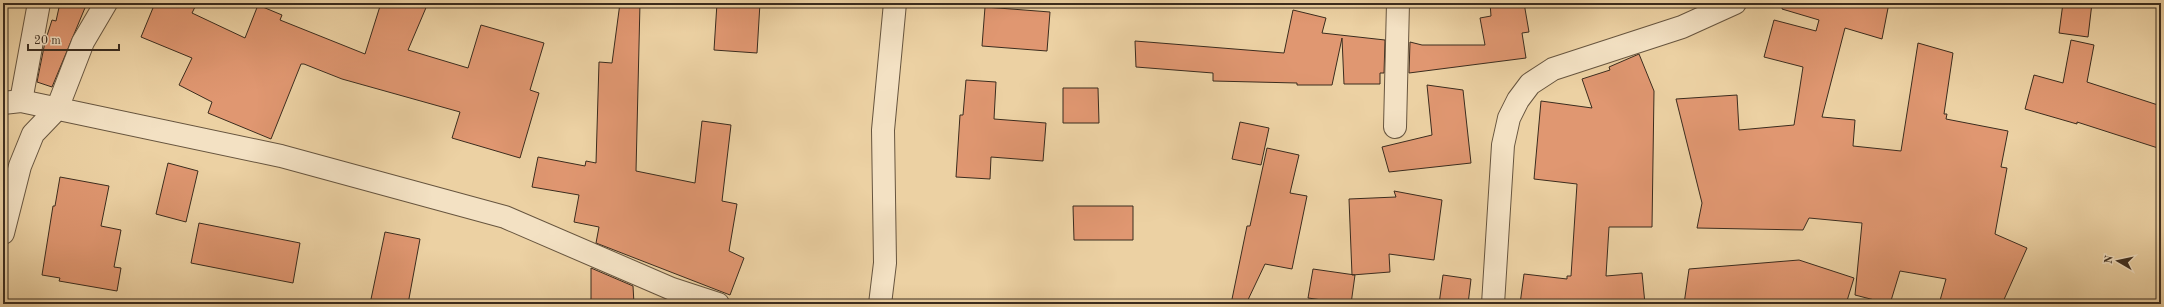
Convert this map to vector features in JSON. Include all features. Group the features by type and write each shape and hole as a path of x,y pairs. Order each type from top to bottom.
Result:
{"street":[{"path":"39,3 12,102 281,156 505,217 672,289 718,304"},
{"path":"3,233 20,166 33,134 57,110 84,42 106,3"},
{"path":"880,304 885,264 883,130 895,3"},
{"path":"1395,127 1398,3"},
{"path":"1493,304 1503,145 1509,118 1518,100 1530,84 1553,69 1682,27 1735,3"}],"building":[{"path":"60,3 87,3 52,87 37,82 45,42 52,20 56,21"},
{"path":"155,3 197,3 192,13 245,38 258,5 282,15 280,20 365,54 381,3 428,3 408,50 468,68 481,25 544,43 530,90 539,93 520,158 452,138 460,112 342,79 304,64 301,64 271,139 208,113 212,102 179,85 192,58 141,37"},
{"path":"620,3 640,3 636,171 695,183 702,121 731,125 722,201 737,204 729,251 744,258 730,295 596,243 599,227 574,222 579,195 532,187 538,157 585,166 586,161 596,163 599,62 612,63"},
{"path":"717,3 760,3 757,53 714,50"},
{"path":"1490,3 1524,3 1529,32 1522,33 1526,58 1409,73 1410,42 1422,45 1485,45 1480,18 1491,16"},
{"path":"1783,3 1889,3 1882,39 1845,28 1822,117 1855,120 1853,146 1901,151 1918,43 1953,53 1944,114 1947,114 1946,119 2008,131 2001,167 2007,168 1995,234 2027,248 2002,304 1939,304 1946,279 1900,271 1890,304 1855,295 1862,223 1809,218 1803,230 1697,228 1702,203 1676,99 1737,95 1739,130 1794,125 1803,67 1764,57 1774,20 1816,31 1819,20 1782,9"},
{"path":"2063,3 2092,3 2088,37 2059,33"},
{"path":"985,7 1050,12 1047,51 982,46"},
{"path":"1293,10 1326,18 1322,33 1385,40 1384,73 1380,73 1380,84 1344,84 1342,38 1332,85 1213,81 1213,73 1136,67 1135,41 1284,53"},
{"path":"2071,40 2094,45 2087,82 2161,106 2161,149 2077,122 2077,124 2025,109 2034,75 2063,83"},
{"path":"1639,54 1654,91 1652,227 1609,227 1606,276 1642,273 1645,304 1520,304 1524,274 1567,279 1567,276 1571,276 1577,184 1534,179 1541,101 1592,108 1582,79 1610,70 1609,67"},
{"path":"966,80 996,82 994,119 1046,123 1043,161 991,157 990,179 956,177 960,115 963,115"},
{"path":"1427,85 1463,90 1471,163 1389,172 1382,147 1432,135"},
{"path":"1063,88 1098,88 1099,123 1063,123"},
{"path":"1240,122 1269,128 1261,165 1232,159"},
{"path":"1267,148 1299,155 1290,193 1307,196 1292,269 1265,264 1246,304 1231,304 1247,226 1250,226"},
{"path":"168,163 198,171 186,222 156,214"},
{"path":"60,177 109,186 101,226 121,230 114,267 121,268 117,291 59,281 60,278 42,275 53,206 55,206"},
{"path":"1394,191 1442,200 1434,260 1389,254 1390,272 1352,275 1349,199 1396,197"},
{"path":"1073,206 1133,206 1133,240 1074,240"},
{"path":"199,223 300,243 293,283 191,263"},
{"path":"385,232 420,239 408,304 370,304"},
{"path":"1799,260 1854,278 1846,304 1684,304 1689,269"},
{"path":"591,268 633,286 634,304 591,304"},
{"path":"1313,269 1355,275 1351,304 1308,298"},
{"path":"1443,275 1471,279 1468,304 1439,304"}]}
